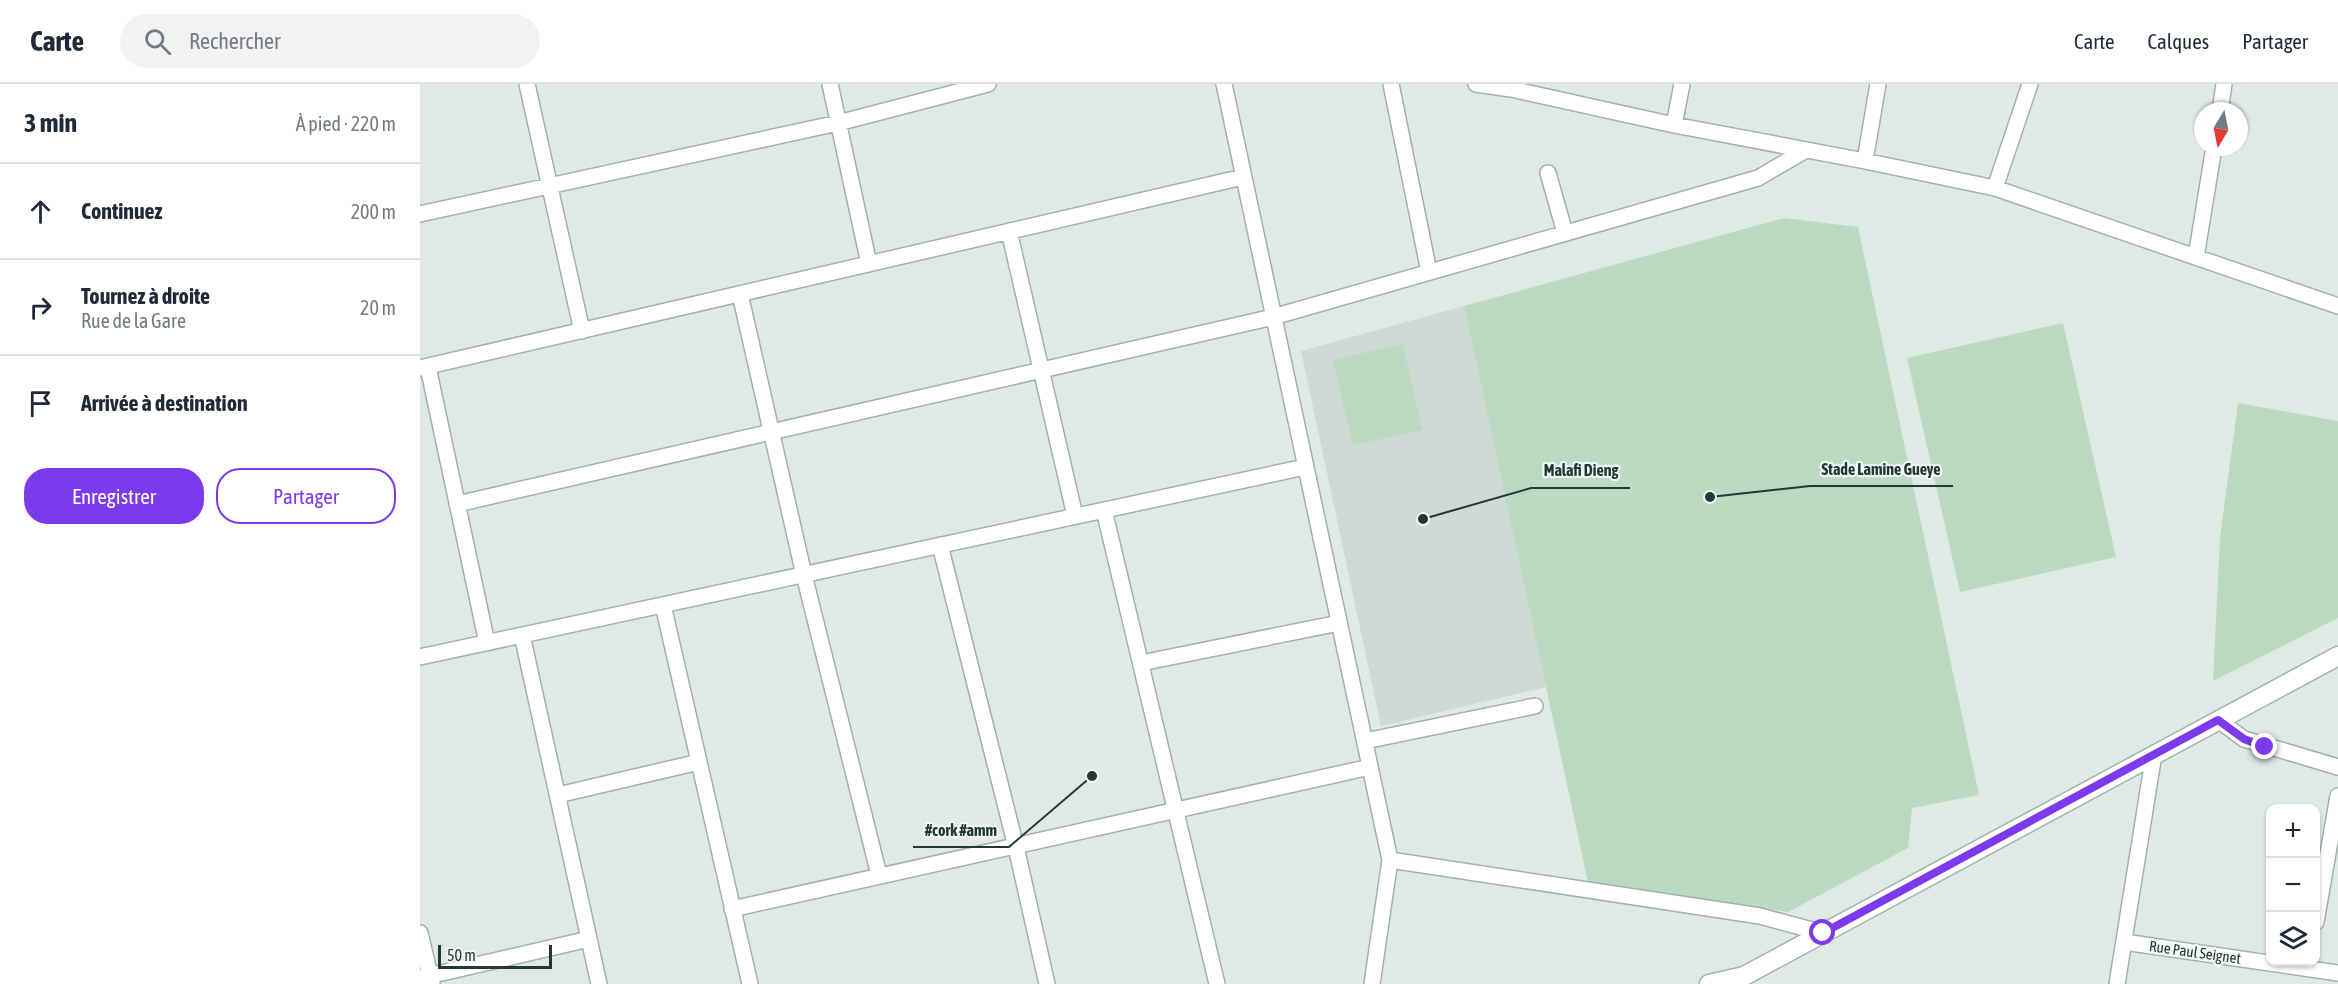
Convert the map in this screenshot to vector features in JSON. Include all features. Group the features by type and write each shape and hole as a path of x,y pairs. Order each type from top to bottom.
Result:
{"street":[{"path":"527,84 582,331"},
{"path":"830,84 869,264"},
{"path":"420,214 838,123 988,84"},
{"path":"1224,84 1390,860 1372,984"},
{"path":"1390,84 1429,272"},
{"path":"1476,84 1512,86 1674,125 1995,188 2338,306"},
{"path":"1674,125 1682,84"},
{"path":"1865,161 1878,84"},
{"path":"1995,188 2030,84"},
{"path":"2221,102 2224,84"},
{"path":"457,504 1273,317 1758,178 1806,150"},
{"path":"2196,257 2213,156"},
{"path":"1548,173 1565,233"},
{"path":"487,643 424,368 1243,177"},
{"path":"1009,231 1075,516"},
{"path":"740,294 804,575 879,875"},
{"path":"420,657 1305,467"},
{"path":"1104,510 1217,984"},
{"path":"940,545 1016,847 1047,984"},
{"path":"663,605 750,984"},
{"path":"1141,663 1339,623"},
{"path":"522,635 599,984"},
{"path":"1709,984 1743,980 1823,933 2338,656"},
{"path":"1365,741 1535,706"},
{"path":"2218,720 2244,739 2338,766"},
{"path":"2117,984 2154,754"},
{"path":"558,795 699,762"},
{"path":"732,909 1370,767"},
{"path":"2318,912 2338,796"},
{"path":"1390,860 1760,916 1823,933"},
{"path":"420,933 427,979 589,939"},
{"name":"Rue Paul Seignet","path":"2124,942 2266,960"},
{"path":"2305,984 2308,966"},
{"name":"Rue Paul Seignet","path":"2312,966 2338,973"}],"shaded area":[{"path":"1464,306 1546,687 1381,726 1301,351"}],"green space":[{"path":"1784,218 1858,227 1979,795 1912,808 1908,848 1788,912 1588,882 1464,306"},
{"path":"2063,323 2116,557 1960,592 1907,358"},
{"path":"1403,344 1422,430 1353,445 1333,360"},
{"path":"2238,403 2338,421 2338,618 2213,681 2220,537"}],"place":[{"name":"Stade Lamine Gueye","path":"1710,497"},
{"name":"Malafi Dieng","path":"1423,519"},
{"name":"#cork #amm","path":"1092,776"}],"route":[{"path":"1823,933 2218,720 2244,739 2265,747"}]}
